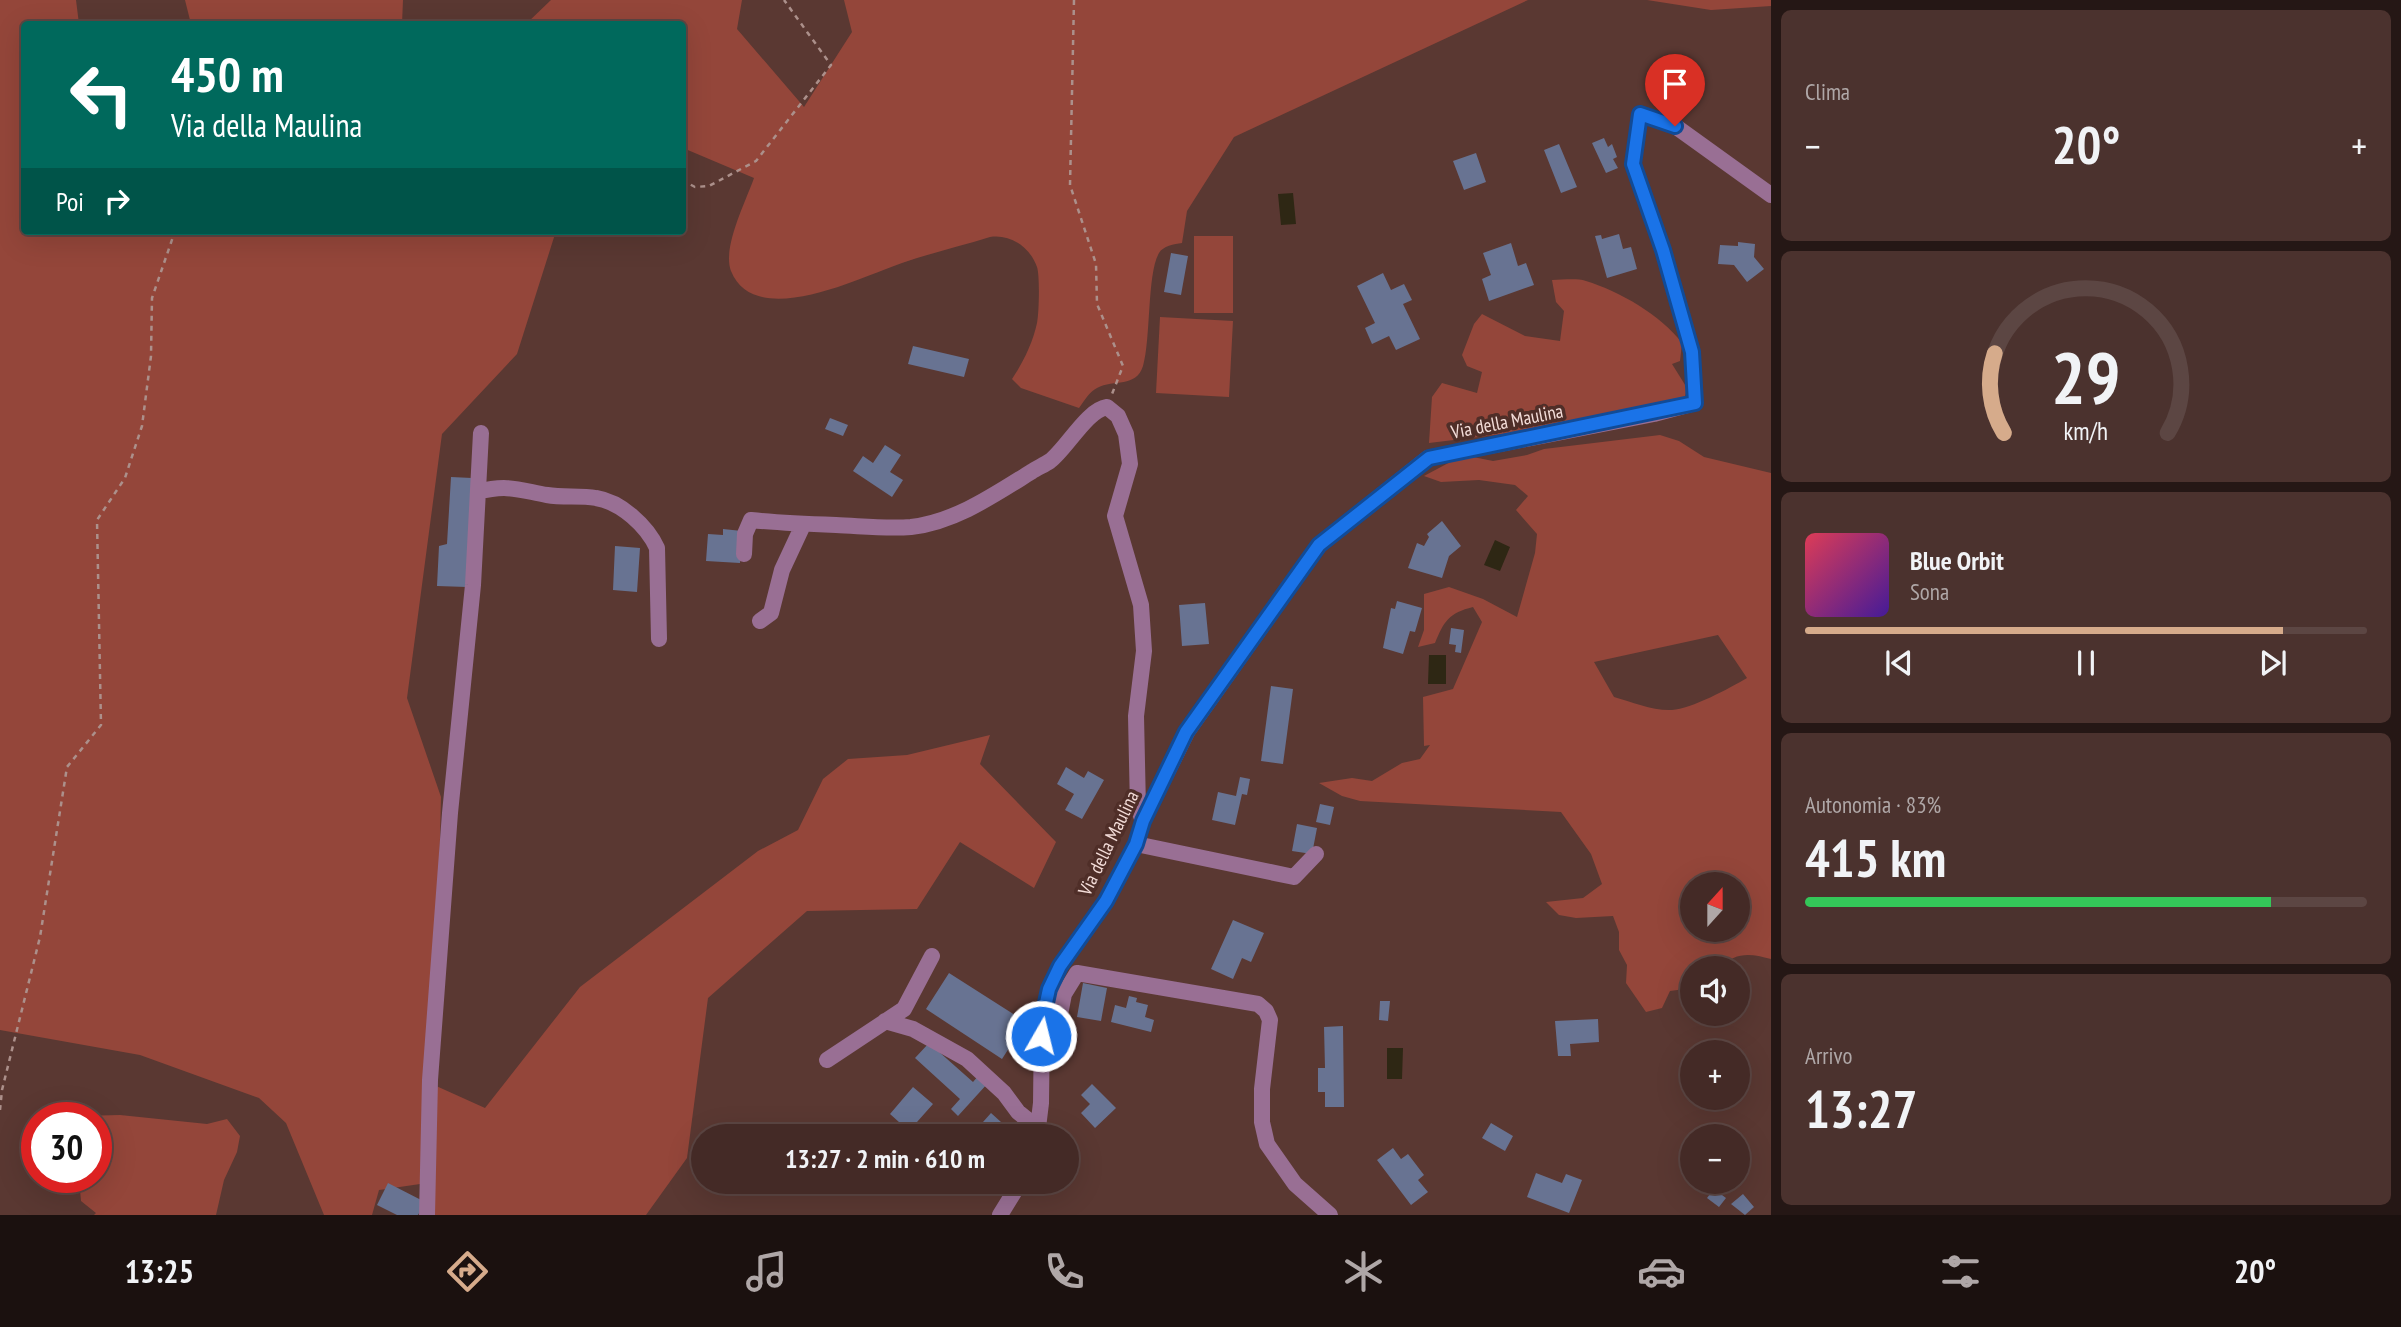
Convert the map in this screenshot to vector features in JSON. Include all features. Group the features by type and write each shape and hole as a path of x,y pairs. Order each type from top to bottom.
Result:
{"street":[{"name":"Via della Maulina","path":"1038,1124 1042,1021 1049,989 1060,966 1106,901 1136,844 1143,821 1186,732 1319,545 1429,458 1695,403 1692,352 1663,250 1633,164 1640,114 1675,126 1771,195"},
{"path":"744,554 745,534 751,520 803,525 913,526 962,512 1008,488 1048,462 1064,449 1087,420 1101,408 1107,407 1118,416 1126,433 1129,464 1115,516 1141,605 1144,651 1136,716 1138,808 1143,821"},
{"path":"427,1215 430,1080 450,813 473,584 481,433"},
{"path":"478,492 507,486 547,495 595,497 614,504 640,523 657,548 659,639"},
{"path":"760,621 771,614 782,570 803,525"},
{"path":"1136,844 1294,877 1316,854"},
{"path":"827,1060 904,1009 932,956"},
{"path":"1041,1051 1057,1030 1064,994 1077,973 1258,1004 1266,1011 1270,1020 1262,1089 1262,1122 1267,1144 1295,1184 1330,1215"},
{"path":"885,1021 913,1029 967,1059 1004,1093 1030,1124"},
{"path":"1000,1215 1013,1194"}],"path":[{"path":"686,182 695,187 709,186 756,161 831,65 784,0"},
{"path":"1074,0 1070,185 1096,264 1097,304 1124,366 1107,407"},
{"path":"0,1110 2,1090 40,937 67,767 101,725 97,520 125,478 142,426 151,356 152,298 174,235"}],"shaded area":[{"path":"0,0 76,0 79,21 21,21 21,235 555,235 517,354 442,434 407,698 441,797 434,1085 485,1108 580,987 758,851 798,830 823,779 848,759 907,755 990,735 980,764 1056,842 1034,888 960,842 917,909 807,911 708,998 687,1158 646,1215 428,1215 427,1183 379,1190 372,1215 324,1215 286,1123 259,1098 140,1055 0,1030"},
{"path":"185,0 403,0 402,21 190,21"},
{"path":"551,0 742,0 737,29 804,107 852,32 844,0 1528,0 1234,137 1187,211 1182,243 1163,249 1155,262 1145,354 1140,373 1130,380 1097,388 1079,408 1021,388 1012,379 1033,338 1038,318 1037,267 1030,253 1019,243 990,237 913,259 810,295 785,299 762,297 744,288 731,271 729,261 736,224 754,178 686,149 686,21 529,21"},
{"path":"1647,0 1771,0 1771,6 1711,10"},
{"path":"1293,193 1296,224 1281,225 1278,194"},
{"path":"1194,236 1233,236 1233,313 1194,313"},
{"path":"1552,280 1578,280 1599,285 1638,305 1663,323 1682,343 1680,361 1672,364 1687,388 1684,401 1662,415 1429,443 1432,397 1442,383 1477,393 1482,372 1467,366 1462,355 1474,324 1482,314 1525,336 1560,341 1564,311 1556,302"},
{"path":"1160,317 1233,321 1229,397 1156,393"},
{"path":"1660,435 1679,441 1704,457 1771,473 1771,959 1743,955 1680,956 1680,990 1670,991 1662,1008 1646,1012 1626,983 1627,965 1619,950 1619,932 1613,916 1576,918 1559,915 1546,902 1583,898 1602,884 1591,854 1561,812 1360,801 1342,796 1319,783 1352,778 1372,781 1402,763 1420,759 1430,745 1424,746 1423,697 1453,689 1482,622 1473,607 1465,609 1448,619 1435,643 1418,647 1424,630 1424,594 1449,587 1483,599 1517,617 1535,553 1537,534 1516,510 1528,496 1515,485 1479,480 1441,482 1424,476 1454,460 1473,457 1493,461 1544,449","holes":["1718,635 1747,678 1689,706 1672,710 1657,709 1614,697 1594,662"]},
{"path":"1495,540 1510,547 1500,571 1484,565"},
{"path":"1429,655 1446,655 1446,684 1428,684"},
{"path":"1387,1048 1403,1048 1402,1079 1387,1079"},
{"path":"112,1115 207,1124 227,1119 240,1136 237,1152 224,1180 216,1215 94,1215 96,1213 81,1201 80,1193 112,1193"}],"building":[{"path":"1604,138 1608,147 1612,144 1617,157 1613,159 1618,168 1606,173 1592,143"},
{"path":"1559,144 1577,187 1561,193 1544,150"},
{"path":"1476,153 1486,182 1464,190 1453,161"},
{"path":"1619,234 1623,249 1631,247 1637,269 1607,278 1595,236 1601,235 1602,239"},
{"path":"1738,242 1755,244 1754,257 1764,269 1747,282 1734,265 1718,264 1720,245 1738,246"},
{"path":"1511,243 1518,266 1526,263 1534,285 1489,301 1482,279 1491,275 1483,253"},
{"path":"1171,253 1188,256 1181,295 1164,292"},
{"path":"1383,273 1391,290 1404,284 1412,300 1403,304 1420,339 1396,350 1389,336 1372,344 1365,328 1375,323 1357,286"},
{"path":"913,346 969,359 964,377 908,364"},
{"path":"830,418 848,425 843,436 825,429"},
{"path":"885,445 901,455 890,472 903,480 892,497 853,471 863,456 873,463"},
{"path":"451,477 472,478 467,587 437,586 439,546 447,544"},
{"path":"1442,521 1461,546 1449,556 1442,578 1408,568 1417,543 1424,546 1429,537 1427,534"},
{"path":"723,529 742,531 740,563 706,561 708,534 723,535"},
{"path":"615,546 640,548 637,592 613,590"},
{"path":"1397,601 1422,608 1415,632 1410,631 1403,654 1383,648 1391,608 1395,609"},
{"path":"1205,603 1209,644 1182,646 1179,605"},
{"path":"1451,628 1464,630 1461,653 1455,652 1456,645 1449,644"},
{"path":"1271,686 1293,689 1283,764 1261,761"},
{"path":"1066,767 1084,778 1088,771 1104,780 1082,819 1065,810 1074,794 1057,784"},
{"path":"1240,777 1250,779 1247,795 1242,794 1235,825 1212,820 1218,792 1236,796"},
{"path":"1320,804 1334,807 1330,825 1316,822"},
{"path":"1297,824 1317,828 1312,854 1292,851"},
{"path":"1233,920 1264,933 1251,962 1242,958 1233,979 1211,969"},
{"path":"949,973 1026,1022 1002,1059 926,1009"},
{"path":"1083,983 1107,988 1101,1021 1077,1017"},
{"path":"1129,996 1137,998 1136,1002 1148,1005 1145,1017 1154,1020 1151,1032 1111,1022 1115,1005 1126,1008"},
{"path":"1380,1001 1390,1001 1388,1021 1379,1020"},
{"path":"1598,1019 1599,1042 1570,1044 1571,1056 1558,1056 1555,1021"},
{"path":"1343,1026 1344,1107 1325,1107 1325,1092 1318,1092 1318,1068 1325,1068 1324,1027"},
{"path":"929,1043 973,1082 979,1075 988,1083 958,1116 951,1109 960,1099 915,1058"},
{"path":"1092,1084 1116,1108 1095,1128 1081,1113 1090,1104 1081,1095"},
{"path":"913,1087 933,1104 915,1124 901,1124 890,1114"},
{"path":"991,1113 1003,1124 981,1124"},
{"path":"1491,1123 1513,1136 1505,1151 1482,1138"},
{"path":"1393,1148 1401,1159 1408,1154 1424,1175 1418,1180 1428,1192 1411,1205 1377,1160"},
{"path":"1536,1173 1562,1183 1566,1174 1582,1180 1569,1213 1527,1197"},
{"path":"388,1183 425,1202 418,1215 397,1215 377,1205"},
{"path":"1710,1194 1721,1194 1726,1198 1719,1207 1707,1198"},
{"path":"1743,1194 1754,1207 1745,1215 1731,1204"}],"route":[{"path":"1041,1036 1049,989 1060,966 1106,901 1136,844 1143,821 1186,732 1319,545 1429,458 1654,414 1695,403 1692,352 1663,250 1633,164 1640,114 1675,126"}]}
